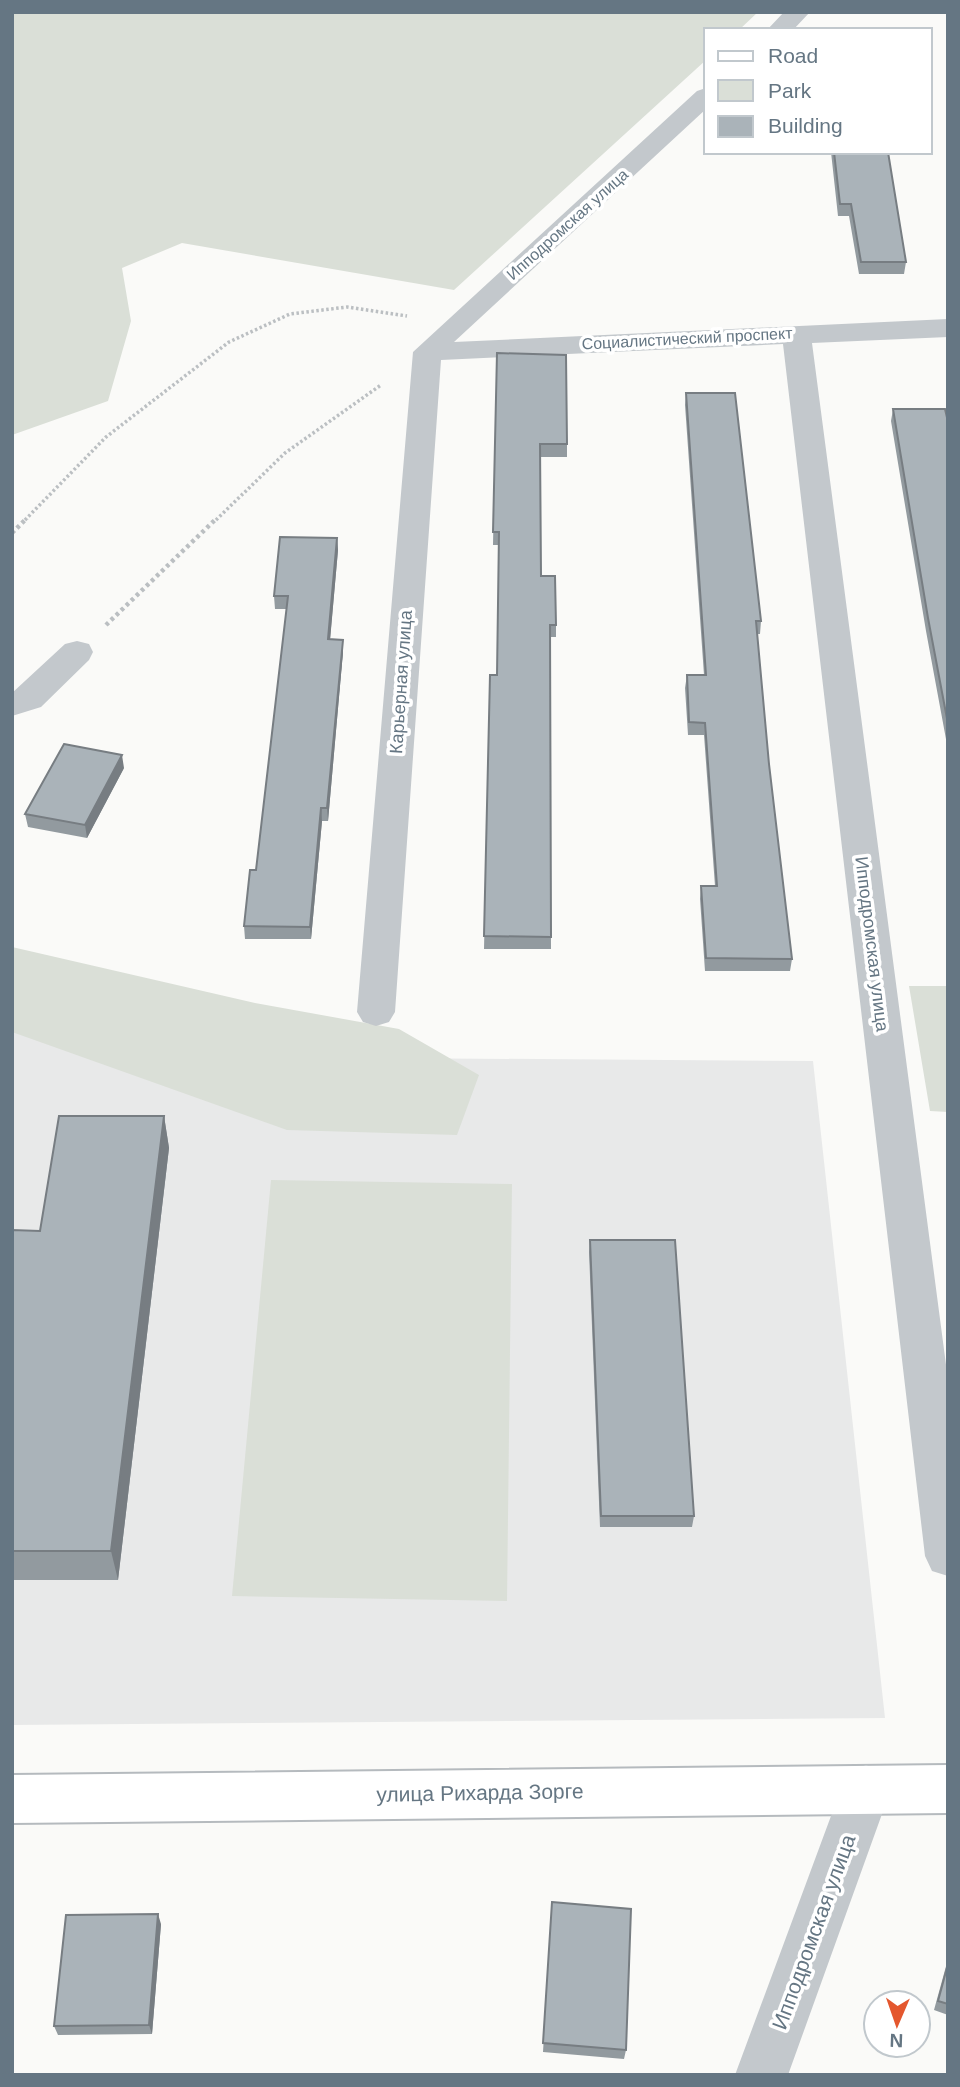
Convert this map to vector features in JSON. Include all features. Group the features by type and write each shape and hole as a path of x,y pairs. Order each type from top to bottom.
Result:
{"main road":[{"name":"улица Рихарда Зорге","path":"12,1799 948,1788"}],"street":[{"path":"781,28 798,12"},
{"name":"Ипподромская улица","path":"427,352 704,98"},
{"name":"Социалистический проспект","path":"427,352 948,328"},
{"name":"Ипподромская улица","path":"796,333 948,1556"},
{"name":"Карьерная улица","path":"376,1012 427,352"},
{"path":"12,705 29,699 77,652"},
{"name":"Ипподромская улица","path":"761,2075 866,1789"}],"path":[{"path":"12,533 106,438 229,342 290,314 347,307 458,323"},
{"path":"77,652 285,453 427,352"}],"shaded area":[{"path":"12,959 384,1058 813,1061 885,1718 12,1725"}],"green space":[{"path":"12,12 758,12 741,28 704,28 704,62 454,290 182,243 122,268 131,321 108,401 12,435"},
{"path":"12,947 255,1003 399,1029 479,1075 457,1135 287,1130 12,1032"},
{"path":"909,986 948,986 948,1112 930,1111"},
{"path":"271,1180 512,1184 507,1601 232,1596"}],"building":[{"path":"834,154 888,154 906,262 861,262 851,204 840,204"},
{"path":"497,353 566,355 567,444 540,444 541,576 555,576 556,625 550,625 551,937 484,936 490,675 497,675 499,532 493,532"},
{"path":"686,393 735,393 761,621 756,621 769,764 792,959 706,958 701,886 717,886 705,723 689,722 687,675 706,675"},
{"path":"893,409 945,409 948,422 948,724 928,618"},
{"path":"280,537 337,538 328,639 343,640 327,808 321,808 310,927 244,926 250,870 256,870 288,596 274,596"},
{"path":"64,744 122,755 85,825 25,814"},
{"path":"59,1116 164,1116 111,1551 12,1551 12,1230 40,1231"},
{"path":"590,1240 675,1240 694,1516 601,1516"},
{"path":"552,1902 631,1909 626,2050 543,2043"},
{"path":"158,1914 149,2025 54,2026 66,1915"},
{"path":"948,1964 948,2004 938,2001"}]}
